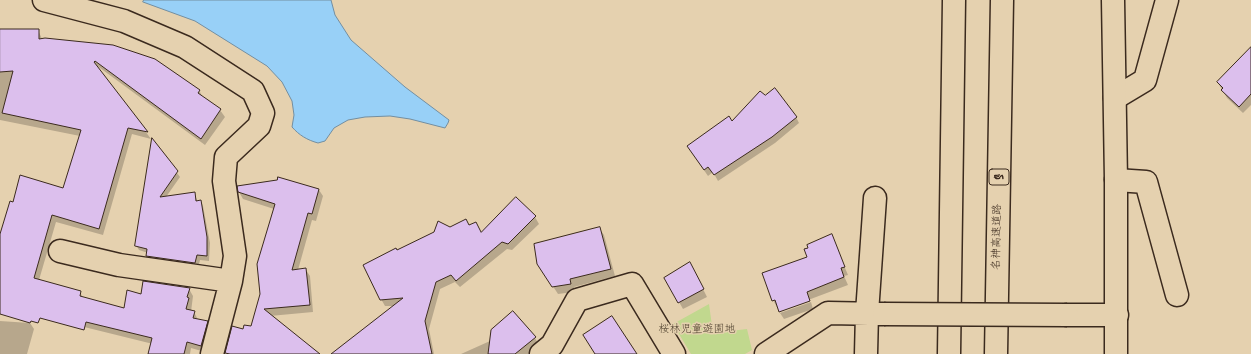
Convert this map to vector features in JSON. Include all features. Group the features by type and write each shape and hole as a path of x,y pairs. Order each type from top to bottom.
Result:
{"main road":[{"path":"44,0 124,21 186,47 253,91 263,114 260,126 226,157 224,181 235,256 231,281 212,354"},
{"path":"949,354 954,0"},
{"name":"名神高速道路","path":"996,354 1002,0"},
{"path":"1113,0 1116,180 1116,354"},
{"path":"1115,98 1145,80 1167,0"},
{"path":"1116,180 1146,182 1177,295"},
{"path":"866,354 876,314 875,198"},
{"path":"60,251 120,265 231,281"},
{"path":"542,354 552,345 577,300 632,284 674,354"},
{"path":"766,354 828,313 1117,315"}],"green space":[{"name":"桜林児童遊園地","path":"709,304 713,333 747,329 752,350 745,354 691,354 673,324"}],"water":[{"path":"144,0 331,0 335,15 351,40 405,87 449,120 448,123 445,128 410,119 390,116 365,117 348,120 334,128 325,141 318,143 310,140 300,135 292,127 294,115 292,101 282,82 267,66 195,21 143,2"}],"building":[{"path":"0,29 39,29 39,39 45,38 113,45 155,59 200,90 198,93 221,109 201,139 95,61 94,62 148,132 128,128 99,229 52,215 34,278 81,291 80,296 124,308 127,290 141,294 143,281 190,288 187,297 189,298 186,309 195,311 193,318 208,321 201,346 187,342 184,354 148,354 152,338 86,322 84,330 40,318 38,323 31,321 30,323 0,314 0,234 10,201 13,202 20,175 63,188 81,130 2,113 13,71 0,72"},
{"path":"1251,47 1251,94 1239,107 1221,90 1223,88 1217,82"},
{"path":"775,88 797,117 772,137 714,175 708,167 704,170 687,146 729,116 732,121 760,91 765,95"},
{"path":"152,138 178,171 160,197 195,192 196,201 201,200 207,237 207,256 197,255 195,263 146,256 147,249 135,246"},
{"path":"278,177 319,189 312,214 308,213 292,270 306,268 310,305 264,309 320,354 225,353 232,326 243,329 244,325 251,326 260,294 257,264 275,204 238,192 237,186 277,180"},
{"path":"516,197 536,216 508,244 502,242 456,281 451,275 436,282 425,321 432,354 331,354 403,298 380,300 363,265 396,248 397,250 434,232 438,221 450,227 466,219 469,225 476,222 481,232"},
{"path":"600,227 611,269 570,279 571,284 552,287 537,264 534,244"},
{"path":"832,234 845,267 841,268 844,277 807,292 810,301 779,312 775,300 772,301 762,273 807,257 804,249 808,248 807,245"},
{"path":"690,262 704,289 678,303 664,278"},
{"path":"513,311 536,337 515,354 488,354 491,330"},
{"path":"612,316 637,354 595,354 583,335"}]}
